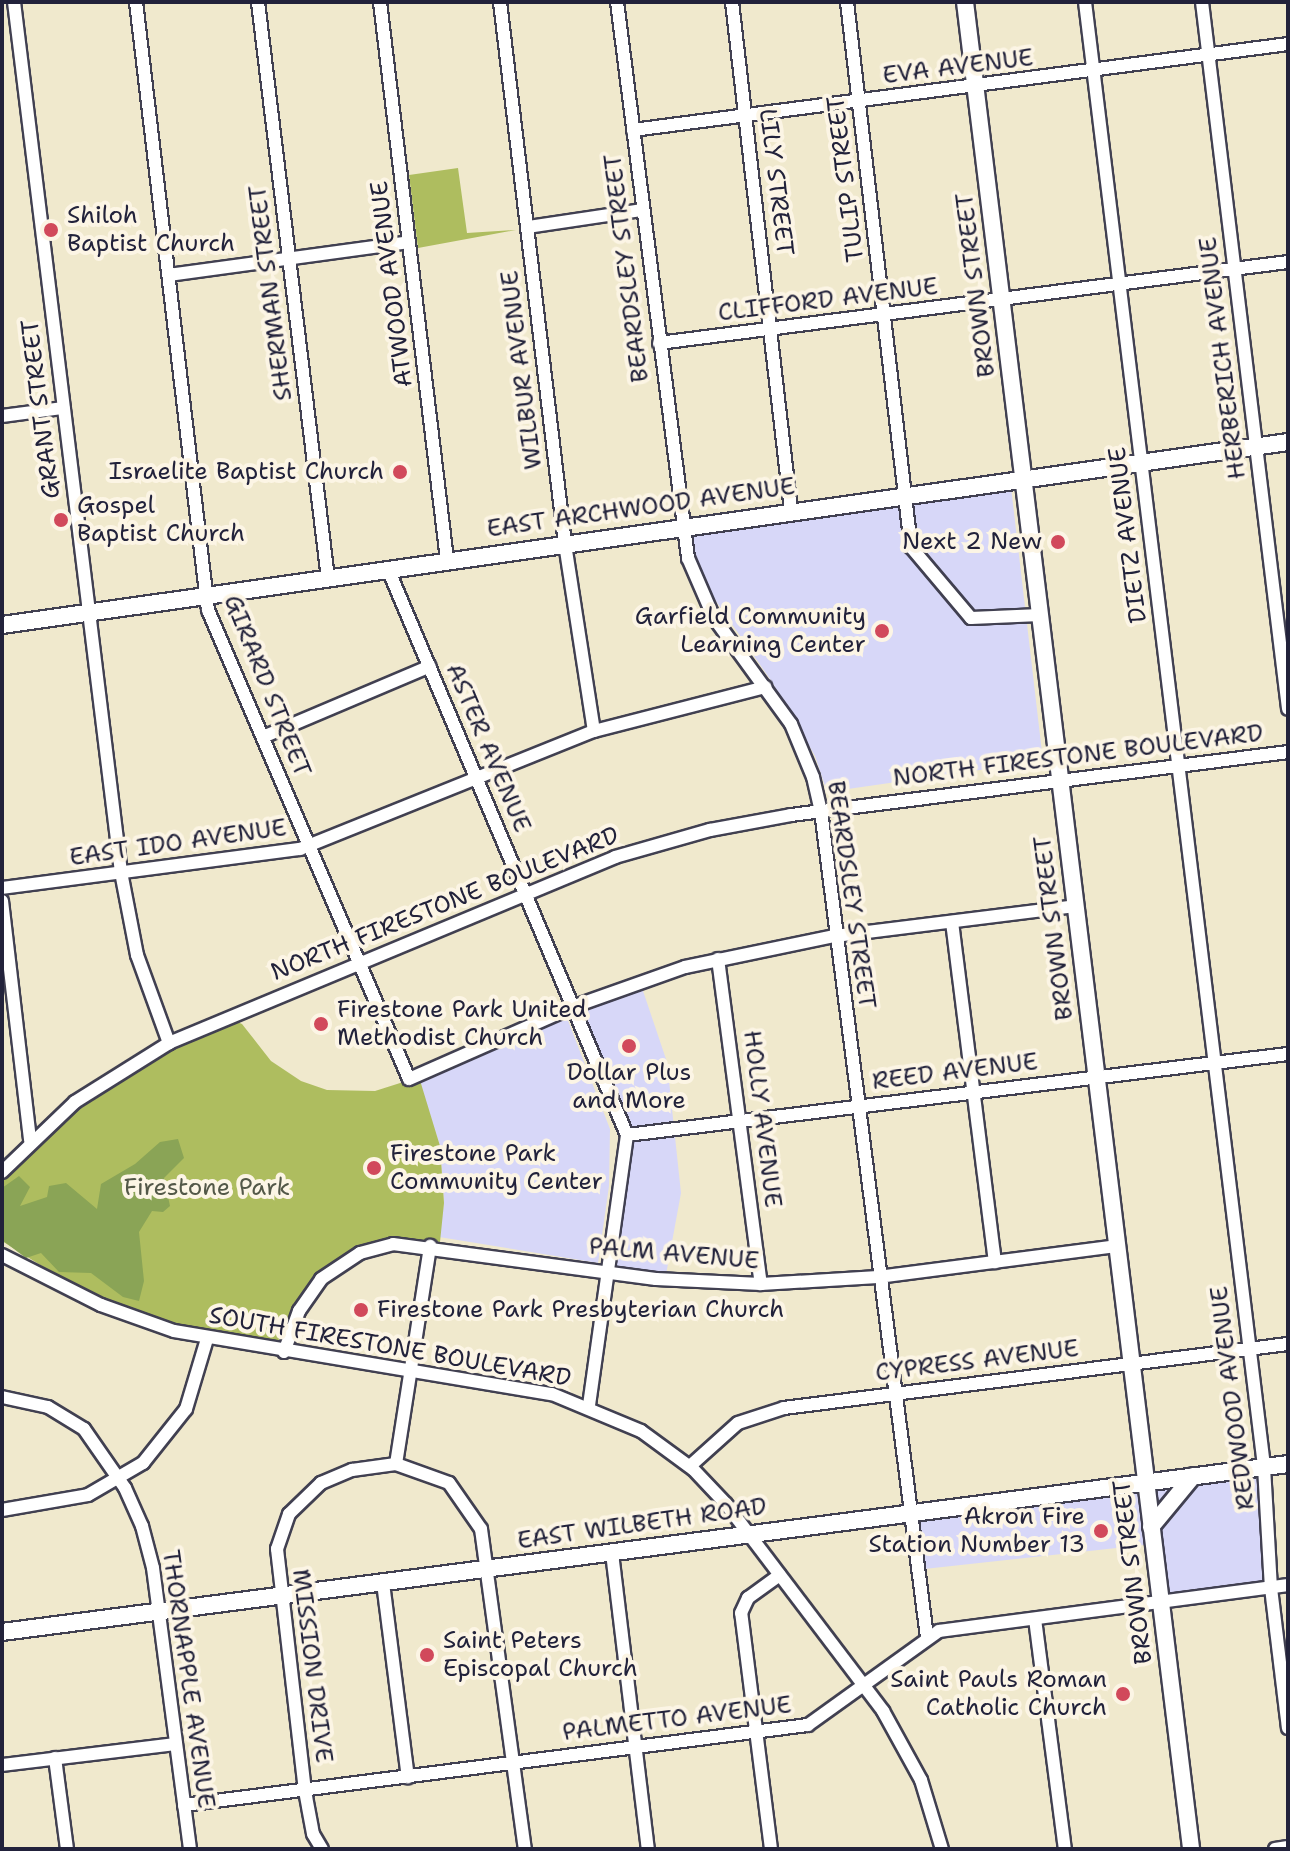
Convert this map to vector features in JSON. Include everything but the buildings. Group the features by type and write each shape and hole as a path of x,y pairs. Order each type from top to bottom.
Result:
{"main road":[{"name":"BROWN STREET","path":"965,2 1191,1849"},
{"name":"EAST ARCHWOOD AVENUE","path":"2,625 1023,476 1288,442"},
{"name":"EAST WILBETH ROAD","path":"2,1632 1288,1464"},
{"path":"1151,1527 1193,1476"}],"street":[{"name":"GRANT STREET","path":"14,2 121,872 137,955 169,1043"},
{"name":"GIRARD STREET","path":"136,2 206,597 409,1079 575,1006"},
{"name":"SHERMAN STREET","path":"258,2 328,579"},
{"name":"ATWOOD AVENUE","path":"380,2 447,560"},
{"name":"WILBUR AVENUE","path":"500,2 565,544 594,731"},
{"name":"BEARDSLEY STREET","path":"617,2 681,527 706,605 765,687 804,750 821,811 908,1513 927,1637"},
{"name":"LILY STREET","path":"732,2 791,510"},
{"name":"TULIP STREET","path":"847,2 903,494 916,558 944,585 960,610 983,621 1040,615"},
{"name":"DIETZ AVENUE","path":"1085,2 1215,1063"},
{"name":"HERBERICH AVENUE","path":"1202,2 1288,709"},
{"name":"EVA AVENUE","path":"633,130 1288,44"},
{"path":"528,227 642,210"},
{"path":"169,275 409,242"},
{"name":"CLIFFORD AVENUE","path":"659,343 1288,262"},
{"path":"2,416 63,408"},
{"name":"ASTER AVENUE","path":"388,569 627,1135 589,1405"},
{"path":"263,737 430,666"},
{"name":"EAST IDO AVENUE","path":"2,888 309,845 476,775 594,731 765,687"},
{"name":"NORTH FIRESTONE BOULEVARD","path":"2,1172 30,1140 107,1079 169,1043 526,891 669,841 821,811 1288,752"},
{"path":"2,901 8,1019 30,1140"},
{"path":"575,1006 718,959 835,936 1075,906"},
{"path":"952,922 995,1262"},
{"name":"HOLLY AVENUE","path":"718,959 761,1284"},
{"name":"REED AVENUE","path":"627,1135 1288,1054"},
{"name":"REDWOOD AVENUE","path":"1215,1063 1264,1467 1271,1588 1288,1728"},
{"name":"PALM AVENUE","path":"284,1352 303,1303 334,1268 380,1246 430,1246 608,1274 761,1284 878,1277 1116,1246"},
{"path":"430,1246 396,1464 433,1475 456,1489 479,1523 489,1569 525,1849"},
{"name":"SOUTH FIRESTONE BOULEVARD","path":"2,1254 101,1305 207,1339 531,1389 589,1405 641,1431 690,1466 750,1534 865,1686 918,1774 942,1849"},
{"path":"2,1510 74,1499 120,1480 161,1444 179,1420 195,1387 207,1339"},
{"name":"CYPRESS AVENUE","path":"690,1466 725,1432 764,1412 1288,1344"},
{"name":"THORNAPPLE AVENUE","path":"2,1397 48,1407 77,1423 120,1480 151,1555 190,1849"},
{"name":"MISSION DRIVE","path":"322,1849 313,1834 305,1791 277,1549 297,1503 333,1476 396,1464"},
{"path":"612,1553 648,1849"},
{"path":"771,1849 741,1613 748,1598 780,1575"},
{"path":"383,1583 408,1777"},
{"name":"PALMETTO AVENUE","path":"184,1805 814,1723 927,1637 1035,1619 1288,1585"},
{"path":"1035,1619 1065,1849"},
{"path":"2,1765 176,1744"},
{"path":"55,1758 67,1849"},
{"path":"1275,1849 1288,1847"}],"shaded area":[{"name":"Garfield Community Learning Center","path":"1011,487 1043,761 827,792 815,756 772,682 702,581 690,533"},
{"path":"640,982 667,1062 681,1193 665,1280 608,1274 627,1135 575,1006"},
{"path":"567,1018 610,1129 609,1186 598,1263 439,1237 444,1203 440,1146 419,1080"},
{"path":"1264,1467 1271,1588 1161,1603 1153,1544 915,1570 908,1513"}],"green space":[{"path":"458,168 467,233 516,230 418,248 409,175"},
{"name":"Firestone Park","path":"233,1020 242,1024 271,1061 301,1081 327,1090 375,1091 419,1077 440,1146 444,1203 440,1242 386,1240 345,1255 306,1287 277,1343 190,1329 127,1309 69,1283 2,1241 2,1178 41,1137 97,1091 166,1050"},
{"path":"178,1139 184,1158 164,1178 170,1206 163,1212 152,1211 139,1232 144,1281 139,1301 123,1297 91,1273 59,1272 41,1253 26,1258 2,1240 2,1188 19,1176 30,1187 20,1206 47,1197 49,1186 66,1183 97,1209 101,1184 135,1164 160,1142"}],"place":[{"name":"Shiloh Baptist Church","path":"51,230"},
{"name":"Israelite Baptist Church","path":"400,472"},
{"name":"Gospel Baptist Church","path":"61,520"},
{"name":"Next 2 New","path":"1058,542"},
{"name":"Garfield Community Learning Center","path":"882,631"},
{"name":"Firestone Park United Methodist Church","path":"321,1024"},
{"name":"Dollar Plus and More","path":"629,1046"},
{"name":"Firestone Park Community Center","path":"374,1168"},
{"name":"Firestone Park Presbyterian Church","path":"361,1310"},
{"name":"Akron Fire Station Number 13","path":"1101,1531"},
{"name":"Saint Peters Episcopal Church","path":"427,1655"},
{"name":"Saint Pauls Roman Catholic Church","path":"1123,1694"}]}
